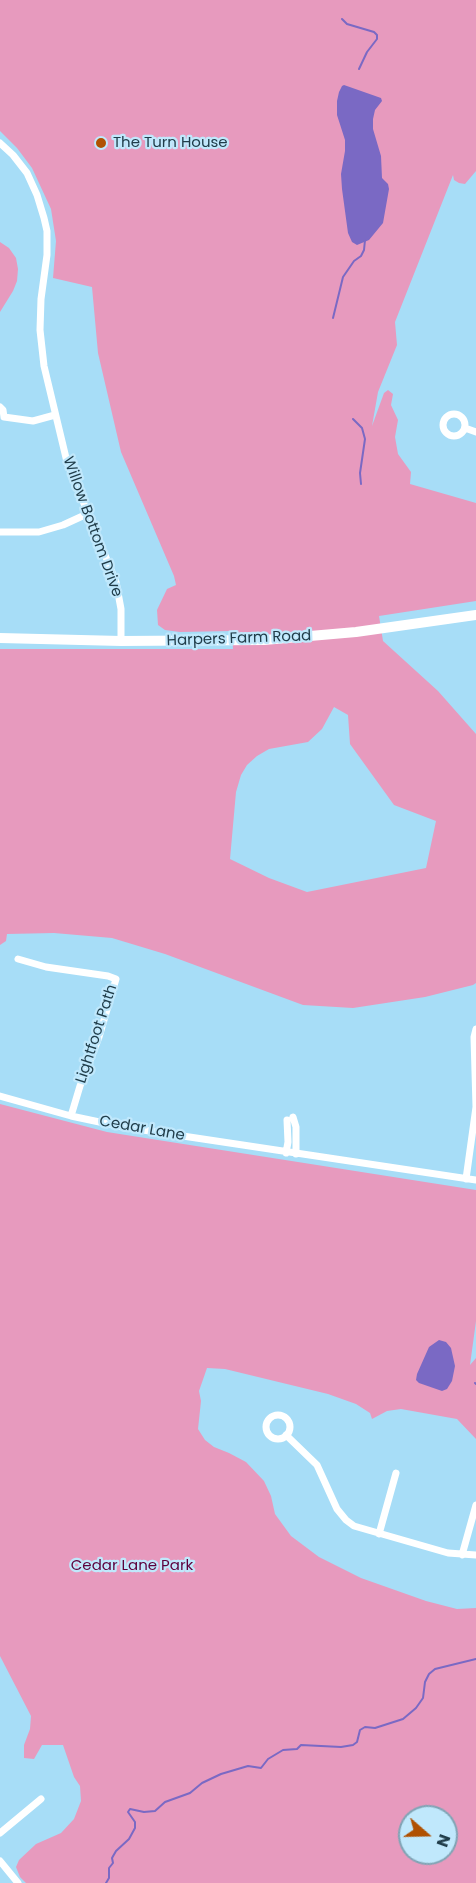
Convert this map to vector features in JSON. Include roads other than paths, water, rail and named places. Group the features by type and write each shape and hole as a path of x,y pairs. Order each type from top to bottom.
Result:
{"main road":[{"name":"Harpers Farm Road","path":"0,638 230,641 306,638 476,615"}],"street":[{"name":"Willow Bottom Drive","path":"0,142 27,174 44,218 47,231 47,255 41,299 40,330 44,366 67,462 120,596 121,641"},
{"path":"0,407 3,410 2,420 33,421 55,415"},
{"path":"465,428 476,432"},
{"path":"0,532 39,532 63,525 87,514"},
{"name":"Lightfoot Path","path":"18,959 46,967 116,979 99,1037 71,1116"},
{"path":"466,1179 476,1107 474,1037 476,1029"},
{"name":"Cedar Lane","path":"0,1096 71,1116 123,1127 476,1180"},
{"path":"286,1153 290,1118 296,1127 296,1154"},
{"path":"286,1436 317,1465 340,1514 354,1526 462,1555 476,1555"},
{"path":"379,1534 396,1473"},
{"path":"462,1555 476,1505"},
{"path":"0,1833 41,1798"},
{"path":"0,1861 18,1883"}],"waterway":[{"path":"342,19 347,24 377,35 377,39 367,52 359,69"},
{"path":"333,318 343,277 354,261 361,256 365,240"},
{"path":"353,419 362,428 365,439 360,473 361,484"},
{"path":"106,1883 109,1878 109,1868 113,1863 112,1858 129,1839 135,1828 135,1822 128,1812 130,1809 144,1812 155,1811 165,1802 190,1793 202,1783 221,1774 248,1766 261,1768 268,1759 283,1750 297,1749 301,1745 341,1747 353,1745 357,1742 360,1730 365,1727 375,1728 403,1719 416,1708 423,1698 425,1682 435,1669 476,1659"}],"place":[{"name":"The Turn House","path":"101,143"}],"park label":[{"name":"Cedar Lane Park","path":"132,1566"}]}
